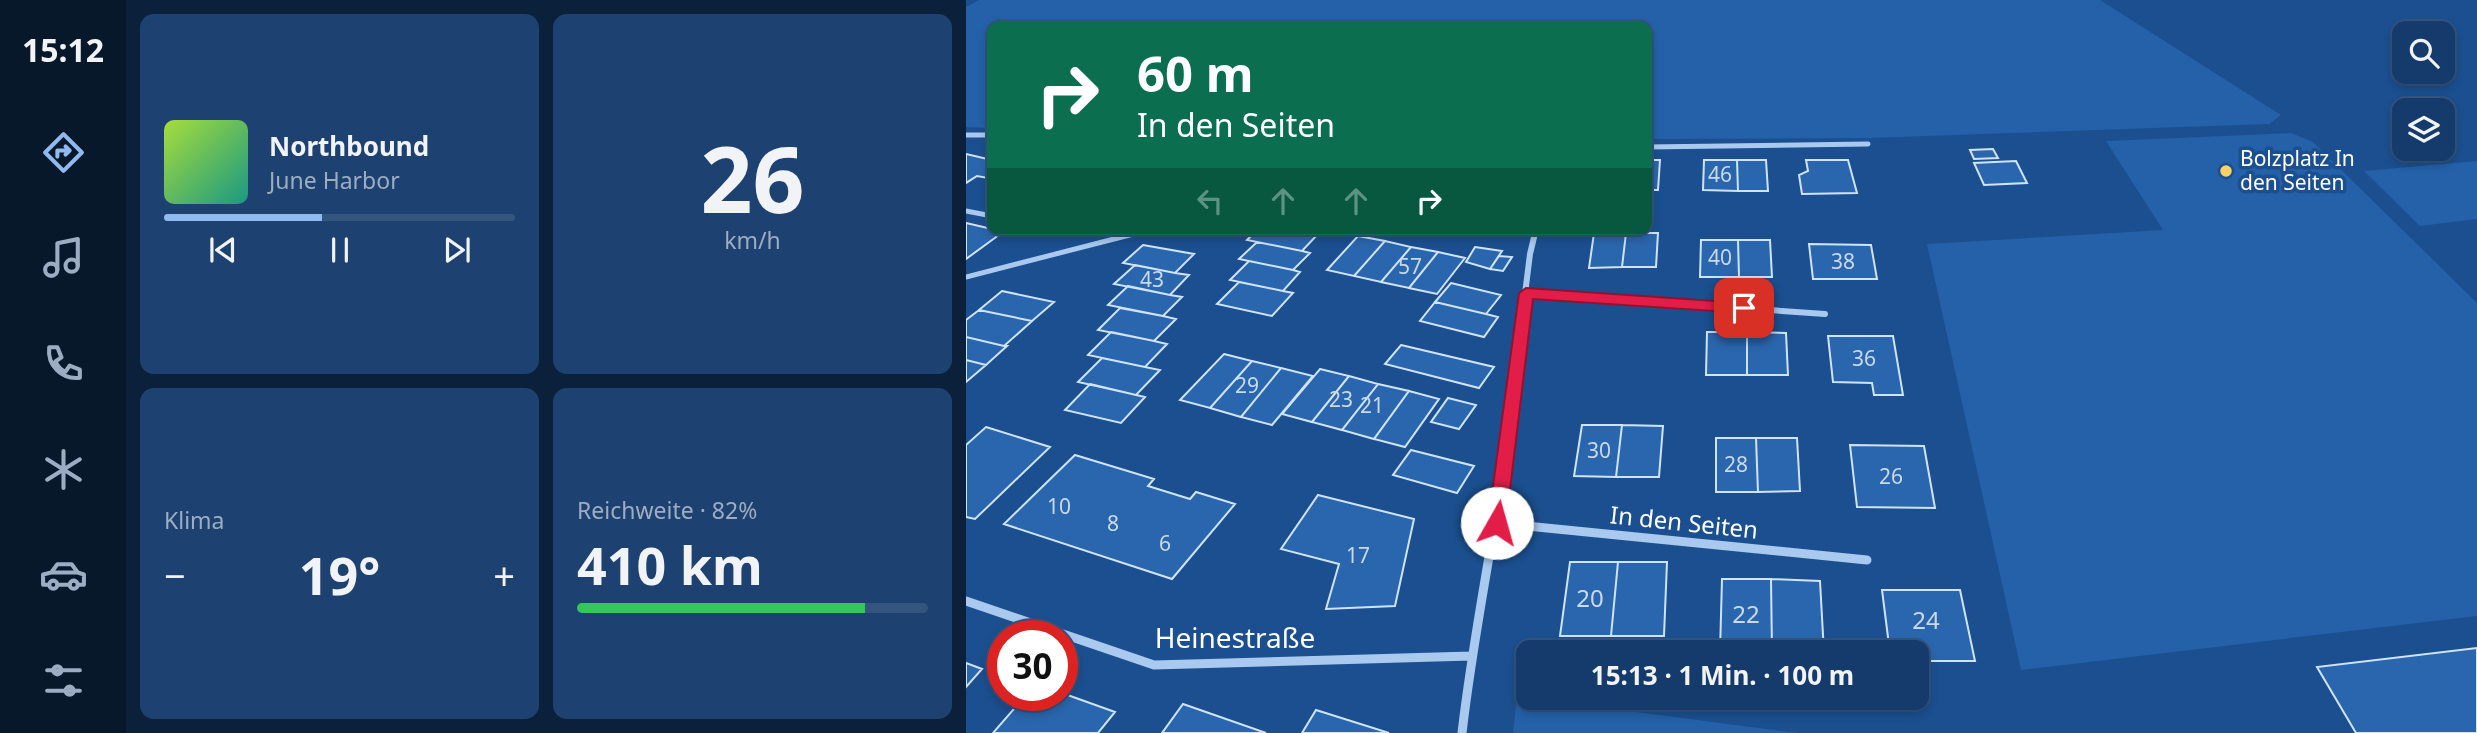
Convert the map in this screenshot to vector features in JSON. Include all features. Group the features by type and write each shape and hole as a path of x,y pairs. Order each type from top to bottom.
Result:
{"street":[{"path":"966,135 987,135"},
{"path":"1652,147 1868,144"},
{"path":"1462,733 1471,656 1497,523 1535,235"},
{"path":"1526,293 1825,314"},
{"name":"In den Seiten","path":"1497,523 1867,560"},
{"name":"Heinestraße","path":"966,601 1154,665 1471,656"}],"lane":[{"path":"966,211 987,215"},
{"path":"966,277 1130,235"}],"shaded area":[{"path":"979,0 2100,0 2281,115 2269,124 1869,138 1652,139 1652,21 987,21 987,128 966,127 966,7"},
{"path":"2291,133 2313,142 2477,303 2477,616 2021,670 1927,244 2163,230 2106,141"},
{"path":"2477,161 2477,219 2420,226 2364,171"},
{"path":"1516,705 1516,710 1621,710 1798,733 1513,733"}],"building":[{"path":"1993,149 1998,158 1974,159 1970,150"},
{"path":"966,154 987,159 987,178 977,176 966,183"},
{"path":"1652,160 1660,160 1658,190 1652,190"},
{"path":"1704,160 1737,160 1738,191 1703,190"},
{"path":"1737,160 1766,160 1768,191 1738,191"},
{"path":"1806,160 1848,160 1857,193 1802,194 1799,175 1808,171"},
{"path":"2016,161 2027,183 1984,185 1974,163"},
{"path":"966,223 987,228 987,235 999,235 966,259"},
{"path":"1658,233 1656,267 1622,267 1626,235"},
{"path":"1252,235 1317,235 1302,251 1247,240"},
{"path":"1594,235 1626,235 1622,267 1589,268"},
{"path":"1358,236 1385,241 1354,276 1327,270"},
{"path":"1701,240 1738,240 1739,277 1700,277"},
{"path":"1738,240 1770,240 1772,277 1739,277"},
{"path":"1385,241 1411,247 1381,282 1354,276"},
{"path":"1257,242 1310,253 1293,270 1239,259"},
{"path":"1809,244 1871,245 1877,279 1813,279"},
{"path":"1143,245 1194,254 1175,273 1123,263"},
{"path":"1411,247 1438,252 1409,288 1381,282"},
{"path":"1475,247 1502,251 1490,269 1466,262"},
{"path":"1438,252 1465,258 1437,294 1409,288"},
{"path":"1499,256 1512,257 1503,271 1490,269"},
{"path":"1249,261 1300,272 1283,291 1230,280"},
{"path":"1135,265 1189,275 1170,295 1114,284"},
{"path":"1239,282 1293,293 1272,316 1217,304"},
{"path":"1451,283 1501,295 1486,314 1435,302"},
{"path":"1128,286 1182,297 1163,316 1108,305"},
{"path":"1002,291 1054,302 1032,321 979,310"},
{"path":"1435,302 1498,317 1484,337 1420,321"},
{"path":"1120,308 1176,319 1154,341 1098,330"},
{"path":"979,310 1032,321 1004,346 966,337 966,320"},
{"path":"1111,332 1167,344 1145,367 1088,355"},
{"path":"1707,332 1747,332 1747,375 1706,375"},
{"path":"1747,332 1786,333 1788,375 1747,375"},
{"path":"1828,336 1893,336 1903,395 1874,395 1872,383 1833,382"},
{"path":"966,337 1007,346 986,365 966,360"},
{"path":"1401,345 1494,367 1479,388 1385,364"},
{"path":"1224,354 1252,361 1210,408 1180,400"},
{"path":"1102,358 1160,370 1136,395 1078,382"},
{"path":"966,360 986,365 966,382"},
{"path":"1252,361 1281,368 1241,417 1210,408"},
{"path":"1281,368 1313,376 1272,425 1241,417"},
{"path":"1320,369 1349,376 1312,422 1282,414"},
{"path":"1349,376 1378,384 1342,430 1312,422"},
{"path":"1090,384 1145,397 1121,423 1065,410"},
{"path":"1378,384 1409,391 1374,439 1342,430"},
{"path":"1409,391 1439,399 1405,447 1374,439"},
{"path":"1448,398 1476,405 1459,429 1431,422"},
{"path":"1582,425 1622,425 1616,477 1574,476"},
{"path":"1622,425 1663,426 1659,477 1616,477"},
{"path":"986,427 1050,447 975,519 966,517 966,445"},
{"path":"1716,438 1756,438 1758,492 1716,492"},
{"path":"1756,438 1797,438 1800,491 1758,492"},
{"path":"1850,445 1924,446 1935,508 1857,507"},
{"path":"1411,450 1474,466 1457,493 1393,475"},
{"path":"1075,455 1154,479 1148,486 1190,499 1196,492 1235,504 1172,579 1004,524"},
{"path":"1318,495 1414,519 1395,606 1326,609 1339,564 1281,549"},
{"path":"1570,562 1618,562 1611,636 1560,636"},
{"path":"1618,562 1667,562 1664,636 1611,636"},
{"path":"1722,579 1771,579 1772,640 1720,640"},
{"path":"1771,579 1820,581 1823,640 1772,640"},
{"path":"1882,590 1960,590 1975,661 1929,661 1929,640 1888,640"},
{"path":"2477,648 2477,733 2356,733 2317,667"},
{"path":"966,663 982,669 966,687"},
{"path":"1078,699 1115,712 1098,733 993,733 1012,711 1078,711"},
{"path":"1183,704 1266,733 1162,733"},
{"path":"1316,710 1389,733 1302,733"}],"place":[{"name":"Bolzplatz In den Seiten","path":"2226,171"}],"route":[{"path":"1497,523 1526,293 1744,308"}]}
